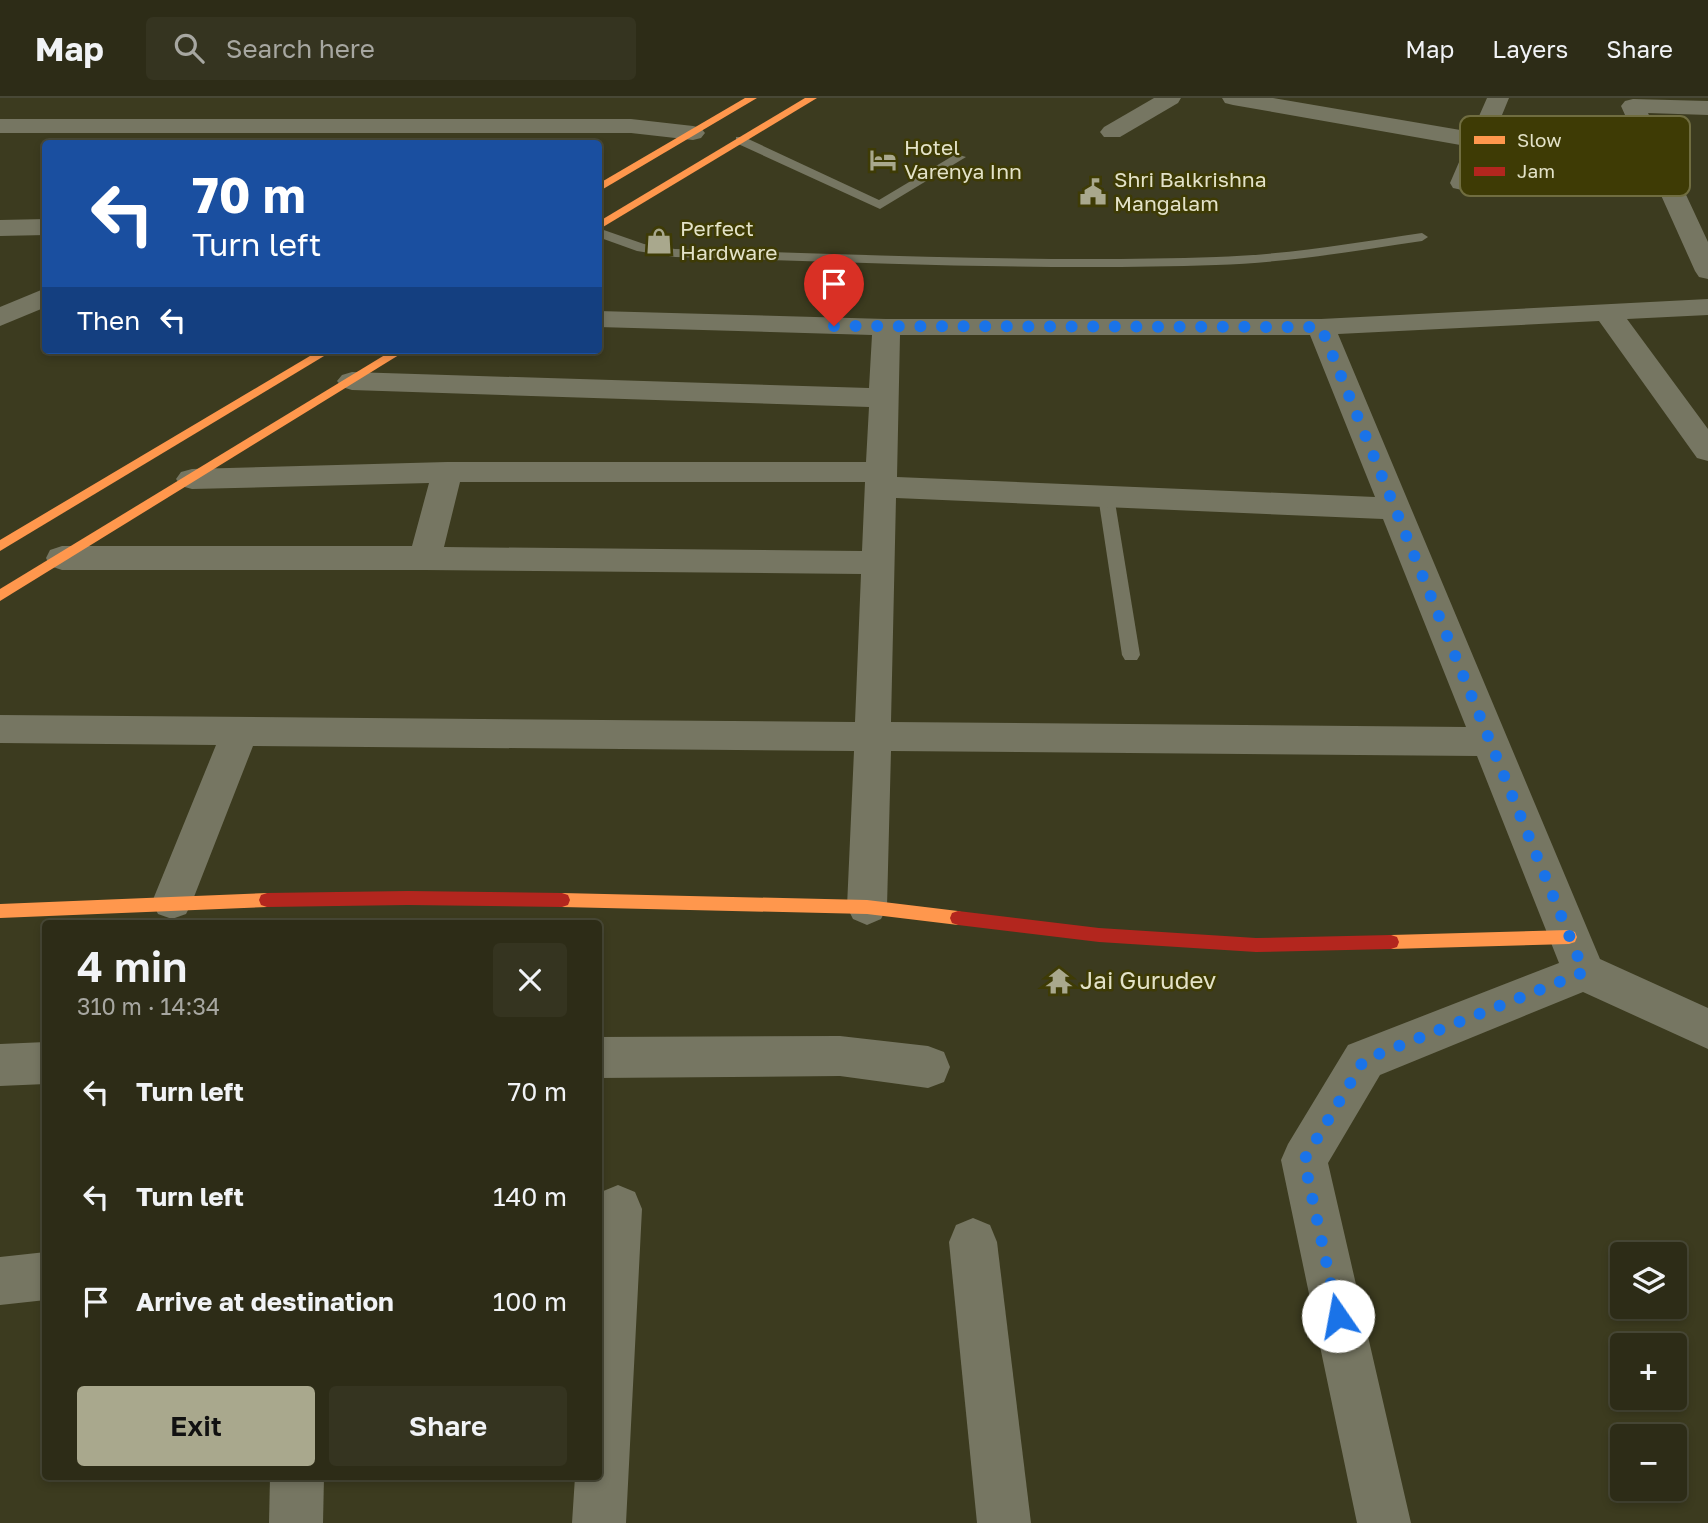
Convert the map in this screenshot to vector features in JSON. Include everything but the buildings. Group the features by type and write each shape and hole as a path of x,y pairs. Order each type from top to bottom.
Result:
{"main road":[{"path":"602,187 752,98"},
{"path":"602,227 812,98"},
{"path":"0,546 321,354"},
{"path":"0,596 395,354"},
{"path":"0,911 172,902 408,898 867,907 1099,935 1256,945 1576,954"}],"street":[{"path":"1112,132 1170,98"},
{"path":"1233,98 1460,138"},
{"path":"1490,116 1498,98"},
{"path":"1638,116 1633,106 1708,108"},
{"path":"0,126 631,126 693,133"},
{"path":"1674,196 1708,271"},
{"path":"0,228 42,227"},
{"path":"0,318 42,298"},
{"path":"602,319 886,327 1321,327 1708,307"},
{"path":"1607,312 1708,451"},
{"path":"867,907 886,327"},
{"path":"1321,327 1576,954 1708,1029"},
{"path":"352,381 884,398"},
{"path":"192,479 447,472 881,480 1106,496 1395,509"},
{"path":"425,558 447,472"},
{"path":"62,558 425,558 879,563"},
{"path":"0,729 1490,742"},
{"path":"172,902 240,732"},
{"path":"1384,1523 1304,1160 1364,1060 1576,954"},
{"path":"602,1058 840,1056 928,1067"},
{"path":"0,1065 42,1063"},
{"path":"602,1473 618,1209"},
{"path":"973,1242 1004,1523"},
{"path":"296,1523 297,1480"},
{"path":"599,1523 602,1480"}],"lane":[{"path":"740,141 880,205 960,157"},
{"path":"602,232 642,248 675,253 974,261 1226,261 1422,237"},
{"path":"1106,496 1131,655"}],"traffic: slow":[{"path":"602,187 752,98"},
{"path":"602,225 812,98"},
{"path":"0,546 321,354"},
{"path":"0,596 394,354"},
{"path":"0,911 267,900"},
{"path":"562,900 867,907 958,918"},
{"path":"1391,942 1569,937"}],"traffic: jam":[{"path":"267,900 562,900"},
{"path":"958,918 1099,935 1256,945 1391,942"}],"place":[{"name":"Hotel Varenya Inn","path":"883,160"},
{"name":"Shri Balkrishna Mangalam","path":"1093,192"},
{"name":"Perfect Hardware","path":"659,241"},
{"name":"Jai Gurudev","path":"1059,981"}],"route":[{"path":"834,326 1321,327 1584,972 1364,1060 1304,1160 1338,1316"}]}
